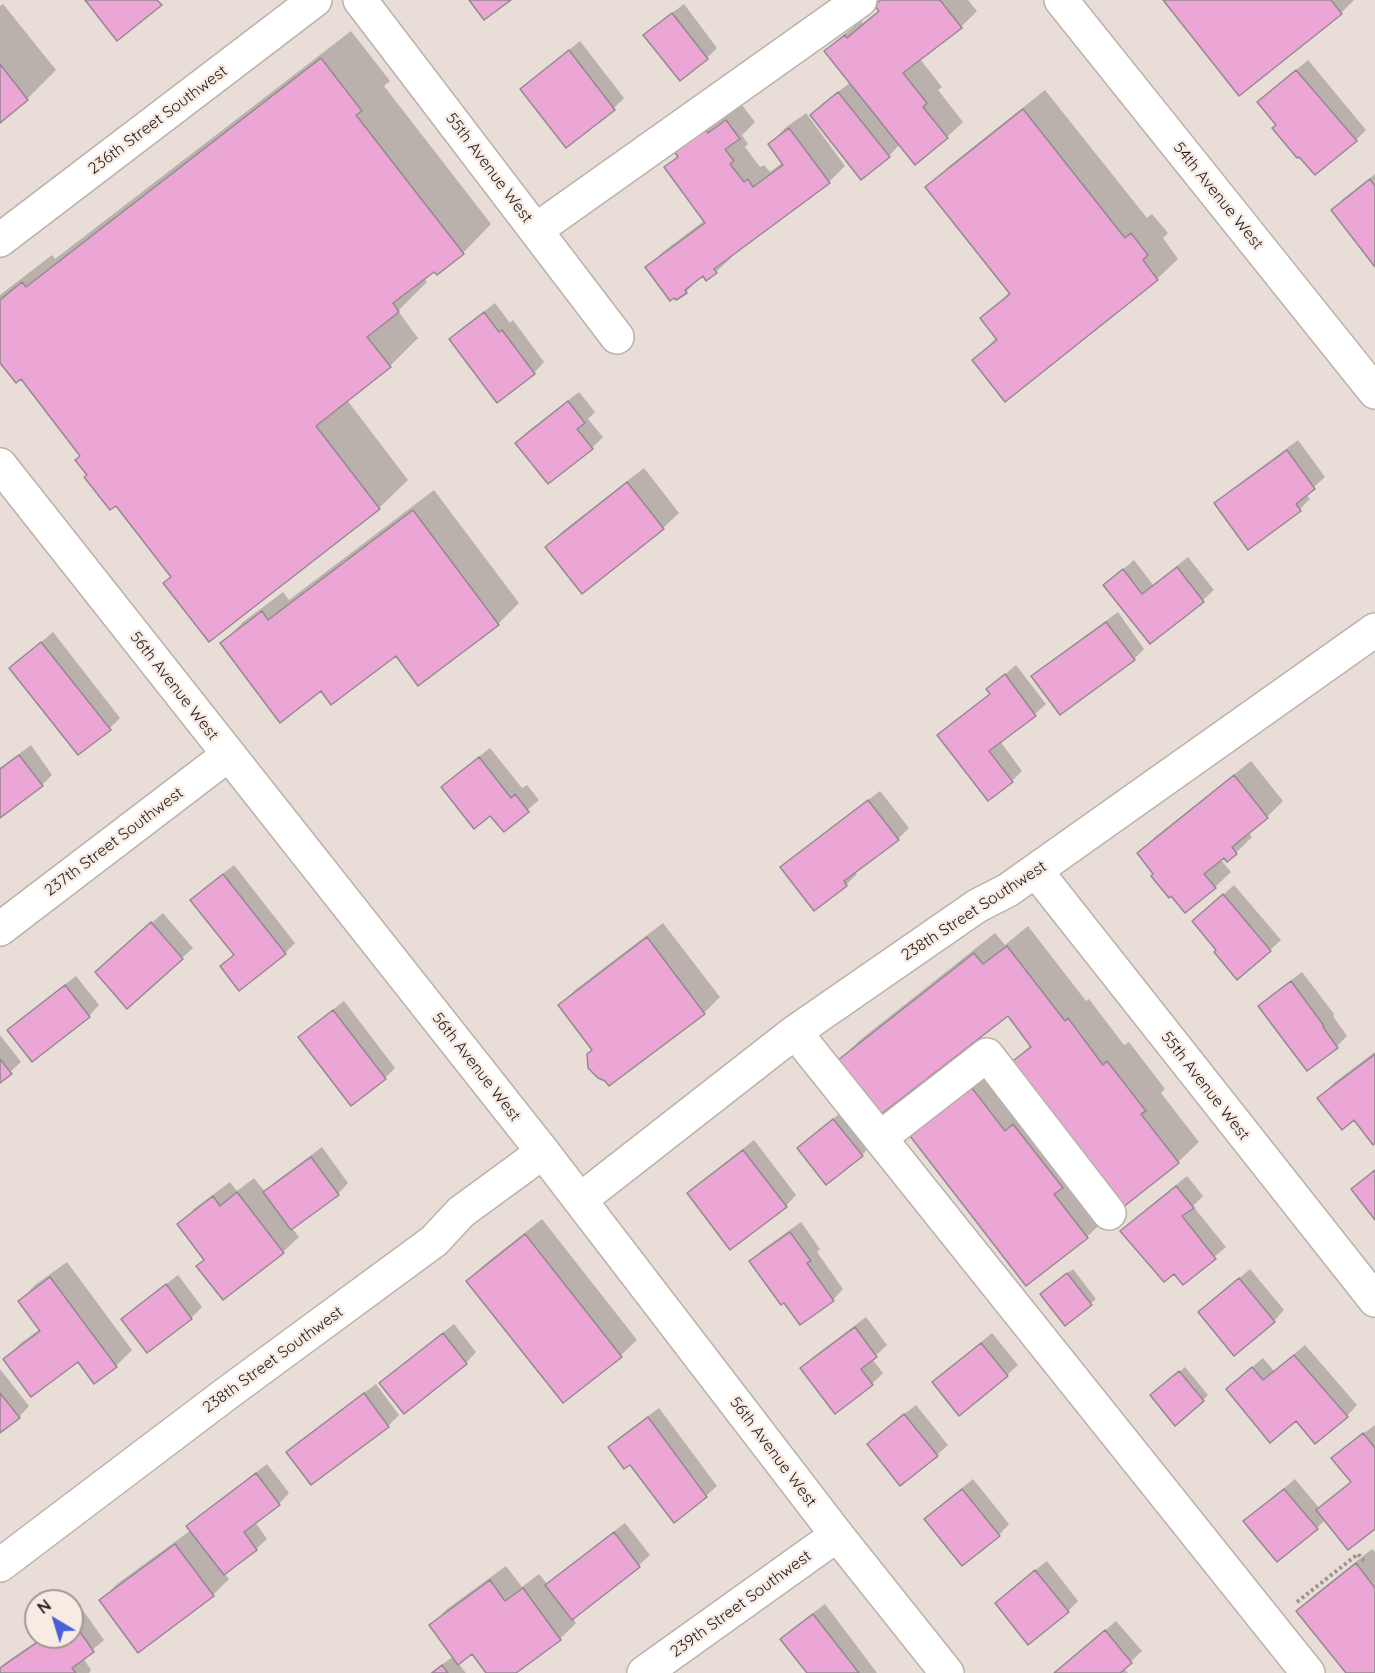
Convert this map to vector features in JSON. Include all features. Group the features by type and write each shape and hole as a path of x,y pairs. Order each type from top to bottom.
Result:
{"street":[{"name":"236th Street Southwest","path":"0,240 315,0"},
{"name":"55th Avenue West","path":"360,0 617,337"},
{"path":"536,230 860,0"},
{"name":"54th Avenue West","path":"1061,0 1375,392"},
{"name":"56th Avenue West","path":"6,483 228,755 543,1152 837,1535 947,1673"},
{"name":"238th Street Southwest","path":"580,1200 795,1032 977,906 1008,890 1036,871 1375,630"},
{"name":"237th Street Southwest","path":"0,929 228,755"},
{"name":"55th Avenue West","path":"1036,871 1370,1283"},
{"path":"795,1032 1308,1673"},
{"path":"880,1138 987,1055 1110,1213"},
{"name":"238th Street Southwest","path":"0,1565 226,1394 434,1241 461,1212 543,1152"},
{"name":"239th Street Southwest","path":"645,1673 837,1535"}],"path":[{"path":"1289,1609 1358,1554 1364,1561"}],"building":[{"path":"85,0 157,0 162,5 117,41"},
{"path":"469,0 511,0 484,20"},
{"path":"881,0 940,0 962,28 903,73 927,103 923,107 948,138 915,165 824,51 845,35 847,38 879,11 874,5"},
{"path":"1163,0 1331,0 1342,14 1239,96"},
{"path":"672,13 708,59 680,81 643,35"},
{"path":"569,50 615,110 566,148 520,89"},
{"path":"321,58 362,111 356,115 464,254 437,275 434,272 393,303 399,312 367,337 391,367 316,426 380,509 209,642 163,583 171,577 116,506 110,510 84,477 87,475 75,460 80,456 21,379 16,383 0,363 0,300 22,282 26,287"},
{"path":"0,64 28,100 0,123"},
{"path":"1296,70 1357,141 1315,175 1299,157 1297,158 1272,128 1276,125 1257,102"},
{"path":"838,92 890,157 861,180 810,115"},
{"path":"1023,109 1125,238 1131,233 1148,255 1143,260 1158,280 1005,402 972,360 997,340 980,318 1010,294 925,187"},
{"path":"726,120 740,139 725,149 734,161 730,164 744,182 748,179 753,187 783,165 768,144 789,128 830,183 714,269 717,273 706,281 703,276 685,290 687,293 670,301 645,267 705,223 664,167 678,157 669,144 699,121 708,133"},
{"path":"1370,179 1375,186 1375,267 1331,210"},
{"path":"484,312 499,332 502,330 535,374 497,403 449,339"},
{"path":"568,401 585,423 577,429 593,449 548,484 515,443"},
{"path":"1287,450 1315,489 1296,504 1301,511 1248,550 1214,503"},
{"path":"627,482 664,529 582,594 545,547"},
{"path":"413,510 499,625 418,686 396,656 331,705 321,691 280,723 220,643 262,611 268,620"},
{"path":"1177,567 1204,602 1150,644 1103,585 1123,569 1142,594"},
{"path":"1106,622 1135,660 1060,715 1031,676"},
{"path":"41,642 111,730 78,755 9,668"},
{"path":"1005,674 1036,716 989,751 1013,782 988,801 937,735 990,694 986,689"},
{"path":"19,755 43,786 0,818 0,769"},
{"path":"479,757 511,798 515,794 529,812 504,832 490,816 474,829 441,787"},
{"path":"1234,775 1268,818 1232,847 1237,854 1227,862 1224,858 1204,874 1216,888 1185,913 1151,876 1153,874 1137,853"},
{"path":"868,800 899,840 844,881 847,886 814,911 780,867"},
{"path":"223,874 286,954 239,991 220,966 234,955 190,900"},
{"path":"1223,894 1271,951 1237,980 1192,921"},
{"path":"151,922 183,959 127,1009 95,972"},
{"path":"647,937 705,1014 609,1086 588,1068 587,1054 592,1050 558,1005"},
{"path":"1007,946 1065,1021 1068,1018 1103,1065 1107,1061 1146,1111 1141,1114 1179,1163 1122,1208 1010,1063 1031,1047 1008,1016 880,1115 838,1060 974,953 983,964"},
{"path":"1291,981 1338,1048 1307,1071 1258,1006"},
{"path":"65,985 90,1017 32,1062 7,1030"},
{"path":"333,1010 386,1079 351,1106 298,1037"},
{"path":"1375,1054 1375,1143 1373,1145 1354,1120 1342,1130 1317,1098"},
{"path":"0,1059 12,1074 0,1083"},
{"path":"972,1088 1005,1131 1013,1124 1063,1188 1054,1194 1088,1238 1026,1286 910,1136"},
{"path":"833,1119 863,1156 826,1185 797,1148"},
{"path":"743,1150 787,1207 730,1250 687,1193"},
{"path":"311,1157 339,1195 291,1230 263,1192"},
{"path":"1375,1170 1375,1220 1351,1189"},
{"path":"1176,1186 1194,1208 1182,1216 1216,1259 1183,1285 1174,1274 1164,1282 1120,1231"},
{"path":"237,1192 284,1253 223,1300 196,1266 204,1260 177,1224 213,1196 220,1206"},
{"path":"790,1232 811,1261 807,1263 834,1301 800,1325 784,1303 781,1305 749,1261"},
{"path":"525,1234 622,1357 563,1403 466,1281"},
{"path":"1067,1273 1092,1305 1065,1326 1040,1294"},
{"path":"50,1277 117,1367 94,1384 78,1362 31,1397 3,1359 40,1331 18,1301"},
{"path":"1239,1278 1275,1322 1234,1356 1198,1312"},
{"path":"166,1284 192,1319 147,1353 121,1319"},
{"path":"855,1327 877,1357 861,1369 873,1385 835,1414 800,1368"},
{"path":"443,1333 467,1364 404,1414 379,1383"},
{"path":"981,1343 1008,1376 959,1416 932,1382"},
{"path":"1294,1355 1348,1417 1315,1444 1296,1421 1270,1443 1226,1389 1252,1367 1263,1380"},
{"path":"1179,1371 1204,1401 1175,1426 1150,1395"},
{"path":"0,1393 20,1418 0,1433"},
{"path":"364,1393 389,1427 311,1485 286,1452"},
{"path":"904,1414 938,1456 900,1486 867,1444"},
{"path":"648,1417 707,1497 674,1523 630,1465 624,1469 608,1447"},
{"path":"1363,1433 1375,1448 1375,1529 1348,1550 1316,1510 1351,1482 1331,1458"},
{"path":"256,1473 280,1505 244,1532 257,1550 224,1575 186,1526"},
{"path":"962,1489 1000,1536 962,1566 924,1519"},
{"path":"1284,1489 1318,1529 1277,1562 1243,1521"},
{"path":"614,1532 640,1567 572,1620 545,1585"},
{"path":"175,1544 214,1596 138,1653 99,1600"},
{"path":"1356,1563 1375,1588 1375,1673 1346,1673 1296,1611"},
{"path":"1035,1570 1069,1612 1028,1645 995,1603"},
{"path":"490,1580 505,1601 523,1588 561,1640 516,1673 486,1673 472,1654 458,1665 429,1625"},
{"path":"813,1614 859,1673 807,1673 780,1639"},
{"path":"1105,1630 1132,1663 1120,1673 1054,1673"},
{"path":"84,1637 94,1652 72,1668 76,1673 0,1673 0,1668 28,1649 84,1649"},
{"path":"442,1665 448,1673 432,1673"}]}
